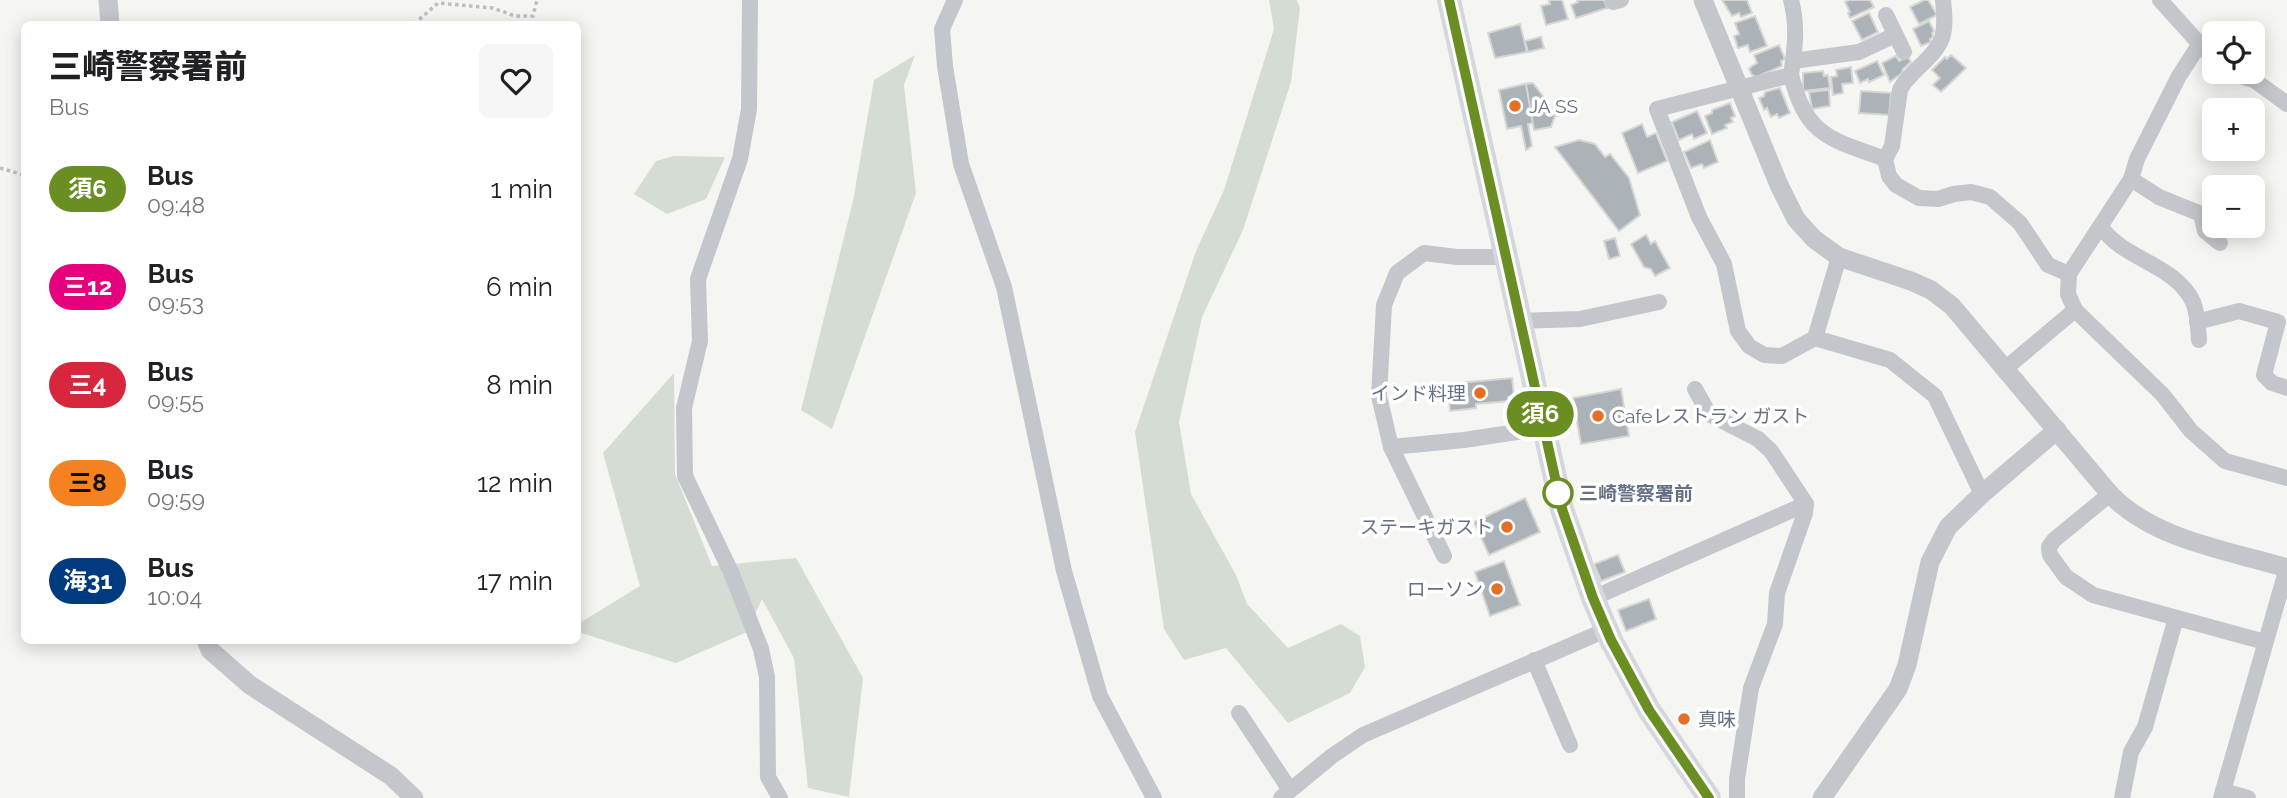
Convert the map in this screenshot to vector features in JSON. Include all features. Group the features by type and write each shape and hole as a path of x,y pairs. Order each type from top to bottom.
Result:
{"main road":[{"path":"1449,0 1562,509 1606,630 1649,710 1709,798"}],"street":[{"path":"108,0 110,21"},
{"path":"750,0 749,109 740,159 698,279 700,341 684,408 685,476 731,572 761,649 767,677 768,777 780,798"},
{"path":"956,0 942,29 944,66 961,164 1004,287 1064,570 1100,696 1154,798"},
{"path":"1613,0 1621,0"},
{"path":"1703,0 1789,208 1814,239 1839,257 1911,281 1942,297 1962,315 2110,494 2144,522 2169,533 2287,568 2222,794 2248,798"},
{"path":"1791,0 1796,18 1792,68 1801,108 1819,130 1838,142 1885,159"},
{"path":"1943,0 1945,19 1940,46 1903,82 1900,90 1892,146 1885,159 1889,176 1896,185 1919,198 1938,199 1971,192 1990,197 2020,223 2048,265 2069,274"},
{"path":"2160,0 2202,48"},
{"path":"1886,15 1904,52"},
{"path":"1839,257 1815,338 1782,356 1764,355 1748,346 1738,331 1724,264 1699,217 1657,109 1739,88 1792,68 1860,52 1895,35"},
{"path":"2199,45 2173,88 2137,159 2131,179 2069,274 2068,295 2075,310 2163,396 2191,431 2225,461 2287,478"},
{"path":"2260,84 2287,104"},
{"path":"2131,179 2159,197 2201,215 2205,231 2220,243"},
{"path":"2101,227 2108,237 2127,251 2178,281 2193,303 2199,340"},
{"path":"1444,556 1391,447 1379,396 1384,305 1397,273 1424,253 1457,257 1505,257"},
{"path":"1520,321 1580,319 1659,302"},
{"path":"2006,368 2075,310"},
{"path":"2197,322 2239,311 2277,322 2264,375 2272,383 2287,388"},
{"path":"1815,338 1890,360 1935,396 1982,494"},
{"path":"1695,389 1709,414 1758,439 1771,451 1806,504 1777,593 1775,624 1751,688 1737,779 1737,798"},
{"path":"1391,447 1464,440 1543,428"},
{"path":"1822,798 1898,689 1907,665 1930,562 1948,527 2057,430"},
{"path":"2110,494 2049,547 2050,555 2066,577 2087,591 2265,642"},
{"path":"1593,598 1806,504"},
{"path":"2122,798 2131,752 2145,727 2176,618"},
{"path":"1239,713 1286,794 1332,756 1363,735 1606,630"},
{"path":"208,644 210,650 250,685 391,776 414,798"},
{"path":"1534,660 1570,745"}],"path":[{"path":"418,21 439,3 493,8 515,16 533,16 537,0"},
{"path":"0,168 21,175"}],"shaded area":[{"path":"1269,0 1297,0 1300,8 1291,82 1243,230 1202,317 1179,422 1191,494 1236,575 1247,604 1288,648 1341,624 1360,636 1365,667 1350,693 1288,723 1226,648 1184,660 1164,629 1135,432 1196,251 1224,190 1274,29"},
{"path":"915,55 904,85 916,193 832,429 801,410 853,201 874,80"},
{"path":"674,156 725,157 706,199 667,214 634,194 656,161"},
{"path":"674,373 675,474 712,566 796,558 863,678 849,797 808,788 794,658 762,599 747,632 676,663 581,633 581,622 640,586 603,453"}],"building":[{"path":"1549,0 1562,0 1568,19 1546,25 1541,6 1550,4"},
{"path":"1577,0 1604,0 1607,8 1576,18 1571,5 1578,2"},
{"path":"1722,0 1747,0 1752,13 1741,17 1739,13 1732,16"},
{"path":"1870,0 1874,7 1850,18 1845,2"},
{"path":"1928,0 1937,15 1919,24 1910,7"},
{"path":"1869,13 1878,32 1862,40 1852,21"},
{"path":"1755,16 1767,46 1750,52 1748,45 1738,48 1734,36 1739,34 1735,23"},
{"path":"1929,21 1934,31 1933,37 1931,42 1921,46 1913,29"},
{"path":"1520,24 1527,52 1495,58 1488,33"},
{"path":"1541,37 1544,48 1528,52 1525,41"},
{"path":"1779,45 1785,59 1781,61 1782,66 1756,77 1752,75 1749,69 1757,63 1754,55"},
{"path":"1951,55 1966,68 1941,92 1933,85 1940,78 1932,70 1945,57 1947,59"},
{"path":"1896,56 1899,61 1908,57 1911,62 1890,82 1882,63"},
{"path":"1877,61 1884,75 1860,83 1855,71"},
{"path":"1851,67 1853,83 1842,84 1843,93 1833,95 1831,77 1837,76 1836,70"},
{"path":"1823,71 1824,76 1828,75 1830,88 1803,91 1803,73"},
{"path":"1529,83 1538,122 1528,124 1532,146 1526,150 1521,126 1507,129 1499,90"},
{"path":"1533,83 1558,116 1555,116 1551,127 1534,130 1526,84"},
{"path":"1780,88 1790,113 1779,118 1777,114 1771,117 1767,108 1764,110 1759,98 1764,96 1765,92"},
{"path":"1829,90 1830,106 1812,109 1809,92"},
{"path":"1861,91 1891,93 1889,115 1859,113"},
{"path":"1730,103 1735,116 1731,118 1733,122 1725,125 1727,128 1712,134 1705,116"},
{"path":"1697,111 1707,133 1694,139 1692,134 1679,140 1672,122"},
{"path":"1642,124 1647,137 1656,133 1667,161 1638,173 1622,133"},
{"path":"1579,140 1595,144 1605,157 1610,154 1629,178 1640,215 1619,231 1555,147"},
{"path":"1710,140 1718,162 1704,168 1702,164 1691,168 1684,152"},
{"path":"1646,235 1651,244 1655,241 1670,268 1655,276 1651,269 1644,267 1631,244"},
{"path":"1615,238 1620,256 1609,259 1604,241"},
{"path":"1512,378 1514,396 1508,397 1509,401 1476,404 1476,408 1450,411 1448,384"},
{"path":"1621,389 1629,436 1581,444 1573,398"},
{"name":"ステーキガスト","path":"1525,498 1540,532 1489,555 1474,522"},
{"path":"1618,555 1625,572 1601,581 1594,564"},
{"name":"ローソン","path":"1504,561 1520,605 1490,616 1475,572"},
{"path":"1649,599 1656,619 1626,631 1618,610"}],"bus line":[{"name":"須6","path":"1449,0 1562,509 1593,598 1611,640 1649,710 1709,798"}],"place":[{"name":"JA SS","path":"1515,106"},
{"name":"インド料理","path":"1480,393"},
{"name":"Cafeレストラン ガスト","path":"1598,416"},
{"name":"三崎警察署前","path":"1558,493"},
{"name":"ステーキガスト","path":"1507,527"},
{"name":"ローソン","path":"1497,589"},
{"name":"真味","path":"1684,719"}]}
